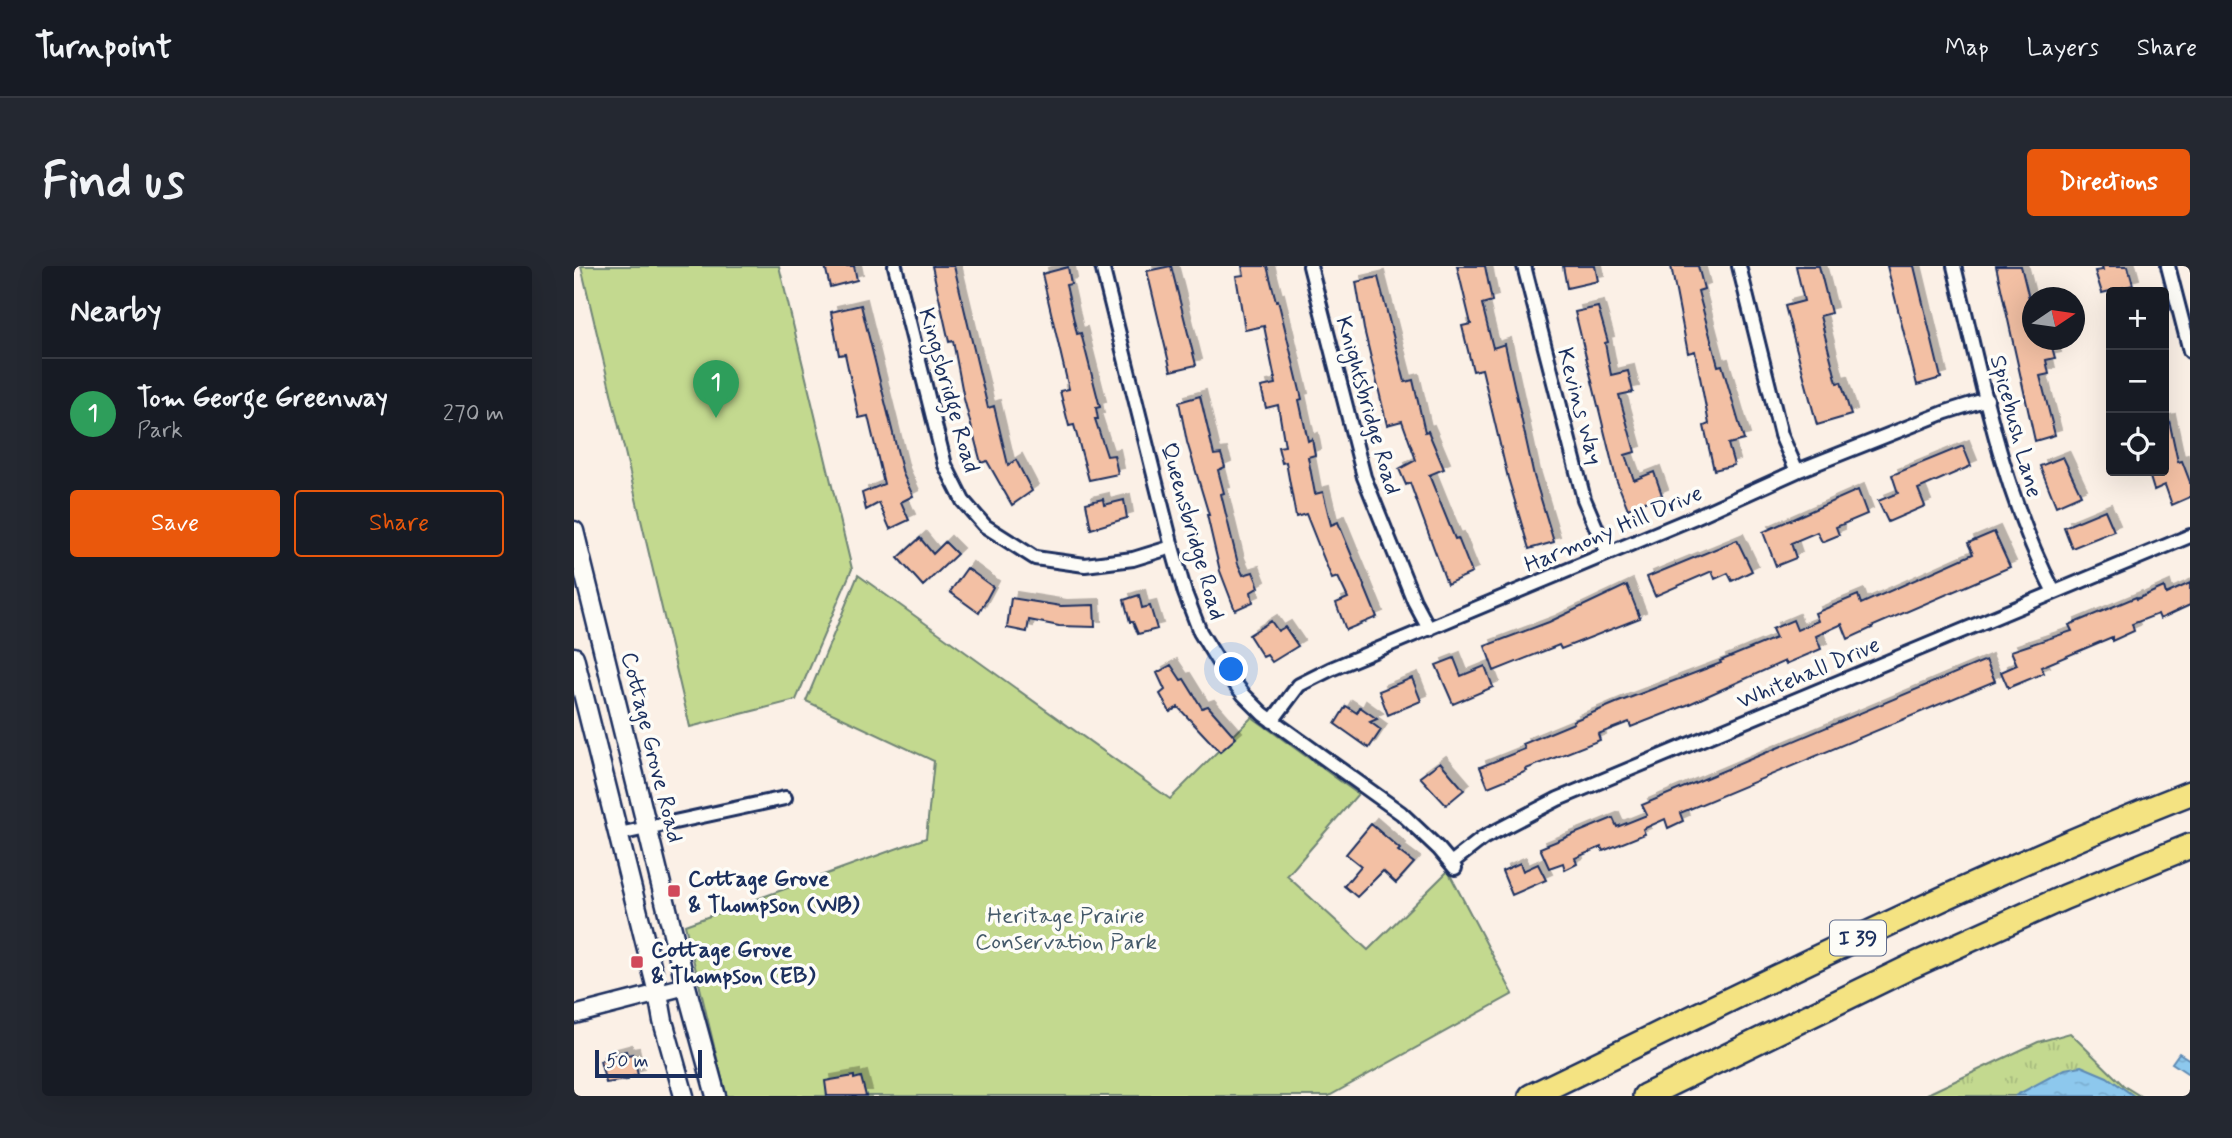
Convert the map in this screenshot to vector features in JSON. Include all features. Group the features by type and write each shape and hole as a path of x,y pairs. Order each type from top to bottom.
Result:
{"highway":[{"name":"I 39","path":"1531,1096 2038,854 2190,793"},
{"name":"I 39","path":"1645,1096 1912,966 2065,897 2190,846"}],"main road":[{"name":"Cottage Grove Road","path":"574,531 686,986 716,1096"},
{"path":"574,657 663,1021 684,1096"}],"street":[{"name":"Kingsbridge Road","path":"895,266 945,465 963,501 985,526 1035,558 1072,564 1108,563 1172,547"},
{"name":"Queensbridge Road","path":"1102,266 1172,547 1200,632 1219,663 1244,695 1272,721 1401,813 1453,865"},
{"name":"Knightsbridge Road","path":"1310,266 1364,477 1414,601 1429,629"},
{"name":"Kevins Way","path":"1524,266 1584,499 1606,553"},
{"path":"1739,266 1781,435 1797,471"},
{"name":"Spicebush Lane","path":"1954,266 2004,468 2022,522 2053,592"},
{"path":"2168,266 2190,351"},
{"name":"Harmony Hill Drive","path":"1272,721 1299,685 1331,669 1693,518 1797,471 1935,416 1987,399"},
{"name":"Whitehall Drive","path":"1453,865 1483,838 1558,799 2190,536"},
{"path":"618,834 785,798"},
{"path":"574,1015 686,986"}],"green space":[{"path":"581,266 779,266 852,569 796,700 690,727"},
{"name":"Heritage Prairie Conservation Park","path":"858,575 1170,799 1252,717 1358,794 1287,876 1368,950 1448,871 1513,994 1329,1096 726,1096 685,925 926,838 934,761 806,701"},
{"path":"2070,1033 2124,1086 2140,1096 1923,1096 2038,1042"}],"water":[{"path":"2179,1053 2190,1060 2190,1075 2172,1063"},
{"path":"2081,1066 2107,1077 2134,1096 2015,1096 2065,1069"}],"building":[{"path":"825,266 854,266 857,280 830,287"},
{"path":"932,266 954,266 988,408 994,406 1008,465 1016,460 1032,491 1012,505 987,461 981,463 964,399 953,341 949,342"},
{"path":"1171,266 1196,365 1171,371 1147,271"},
{"path":"1242,266 1267,266 1302,399 1299,400 1308,441 1312,439 1315,455 1308,457 1315,494 1323,492 1331,525 1338,522 1377,617 1346,630 1336,603 1348,598 1338,577 1332,579 1306,514 1296,517 1286,462 1282,463 1278,447 1285,446 1278,405 1266,408 1261,387 1276,384 1264,326 1245,330 1236,276 1244,275"},
{"path":"1457,266 1485,266 1492,301 1482,304 1493,348 1505,344 1534,476 1554,542 1529,549 1508,478 1482,369 1473,371 1462,326 1471,324"},
{"path":"1563,266 1595,266 1598,281 1567,288"},
{"path":"1671,266 1698,266 1704,289 1698,291 1718,366 1722,365 1744,440 1728,444 1734,465 1714,470 1704,426 1709,424 1695,351 1688,353"},
{"path":"1796,266 1819,266 1831,313 1820,316 1837,383 1841,382 1851,415 1817,425 1785,306 1804,301"},
{"path":"1887,266 1914,266 1941,378 1917,385"},
{"path":"1996,266 2021,266 2026,287 2022,287 2022,350 2053,350 2055,358 2046,360 2049,374 2040,376 2055,435 2035,441"},
{"path":"2102,266 2128,266 2133,285 2106,287 2106,292 2102,293 2095,271 2103,270"},
{"path":"1068,267 1071,284 1066,285 1077,334 1081,333 1100,407 1096,408 1098,419 1095,419 1107,456 1114,455 1118,474 1089,480 1074,425 1069,426 1060,391 1069,389 1042,274"},
{"path":"1378,277 1405,382 1413,380 1425,432 1428,431 1444,469 1429,475 1472,573 1447,584 1410,483 1406,485 1399,469 1416,460 1402,421 1387,425 1364,329 1356,282"},
{"path":"861,305 903,474 913,496 901,502 909,520 890,529 879,503 866,510 862,493 884,484 868,416 859,418 845,354 839,355 831,312"},
{"path":"1598,307 1608,342 1605,343 1611,375 1628,371 1633,392 1619,395 1635,452 1625,455 1634,480 1654,472 1662,495 1628,509 1616,479 1575,312"},
{"path":"1200,396 1214,455 1221,454 1225,467 1218,470 1224,493 1221,494 1238,564 1243,575 1253,572 1259,587 1251,592 1253,602 1235,610 1220,571 1209,515 1187,442 1179,402"},
{"path":"2169,420 2178,462 2182,461 2190,482 2190,497 2172,505 2165,485 2154,490 2150,476 2169,476"},
{"path":"1963,446 1971,466 1918,489 1925,506 1888,522 1878,501 1898,493 1892,475"},
{"path":"2063,457 2081,495 2056,506 2040,466"},
{"path":"1858,490 1867,514 1836,527 1839,535 1822,542 1817,532 1791,543 1796,558 1776,566 1763,532"},
{"path":"1103,499 1104,505 1124,500 1127,518 1091,529 1086,503"},
{"path":"2105,510 2114,531 2072,548 2064,527"},
{"path":"1994,532 2010,567 1848,639 1842,624 1816,636 1821,649 1786,664 1785,661 1631,727 1629,722 1598,734 1600,740 1488,787 1480,767 1525,749 1523,744 1776,638 1772,629 1793,620 1797,630 1818,621 1815,613 1858,595 1861,604 1973,554 1968,543"},
{"path":"920,538 933,554 945,542 957,554 923,586 898,558"},
{"path":"1737,540 1752,571 1732,581 1728,573 1715,579 1712,571 1655,596 1647,577"},
{"path":"967,568 993,587 979,613 950,592"},
{"path":"2190,583 2190,605 2160,619 2158,614 2132,624 2134,631 2112,641 2112,637 2041,667 2044,673 2008,688 2001,672 2017,665 2011,651 2072,631 2069,625 2136,597 2137,599 2164,587 2166,594"},
{"path":"1627,585 1640,618 1561,649 1559,645 1494,671 1485,646 1549,622"},
{"path":"1139,595 1142,608 1150,606 1157,629 1138,634 1133,622 1130,622 1124,600"},
{"path":"1011,598 1061,606 1094,605 1095,627 1059,626 1029,620 1027,632 1007,628"},
{"path":"1271,621 1278,631 1285,627 1298,646 1272,662 1267,655 1263,657 1249,635"},
{"path":"1454,658 1461,676 1485,666 1493,687 1453,704 1436,665"},
{"path":"1986,660 1995,681 1680,813 1683,821 1668,828 1665,819 1643,829 1645,834 1603,851 1601,847 1575,858 1577,864 1565,870 1563,863 1549,868 1540,848 1613,818 1617,827 1647,815 1642,805"},
{"path":"1171,665 1181,680 1184,679 1202,708 1208,706 1236,738 1220,752 1178,707 1170,712 1160,694 1165,690 1157,673"},
{"path":"1412,678 1421,701 1388,715 1379,691"},
{"path":"1346,706 1357,713 1360,707 1377,719 1370,722 1381,730 1369,748 1335,724"},
{"path":"1440,762 1464,790 1446,805 1420,777"},
{"path":"1371,824 1414,863 1396,883 1383,871 1357,897 1344,886 1361,866 1346,854"},
{"path":"1520,863 1523,871 1538,864 1546,880 1512,895 1502,871"},
{"path":"626,1051 627,1055 633,1054 638,1075 628,1080 606,1083 600,1061 605,1060 604,1057"},
{"path":"854,1076 854,1079 861,1077 866,1096 827,1096 825,1081"}],"place":[{"name":"Tom George Greenway","path":"716,418"},
{"name":"Cottage Grove & Thompson (WB)","path":"674,891"},
{"name":"Cottage Grove & Thompson (EB)","path":"637,962"}]}
